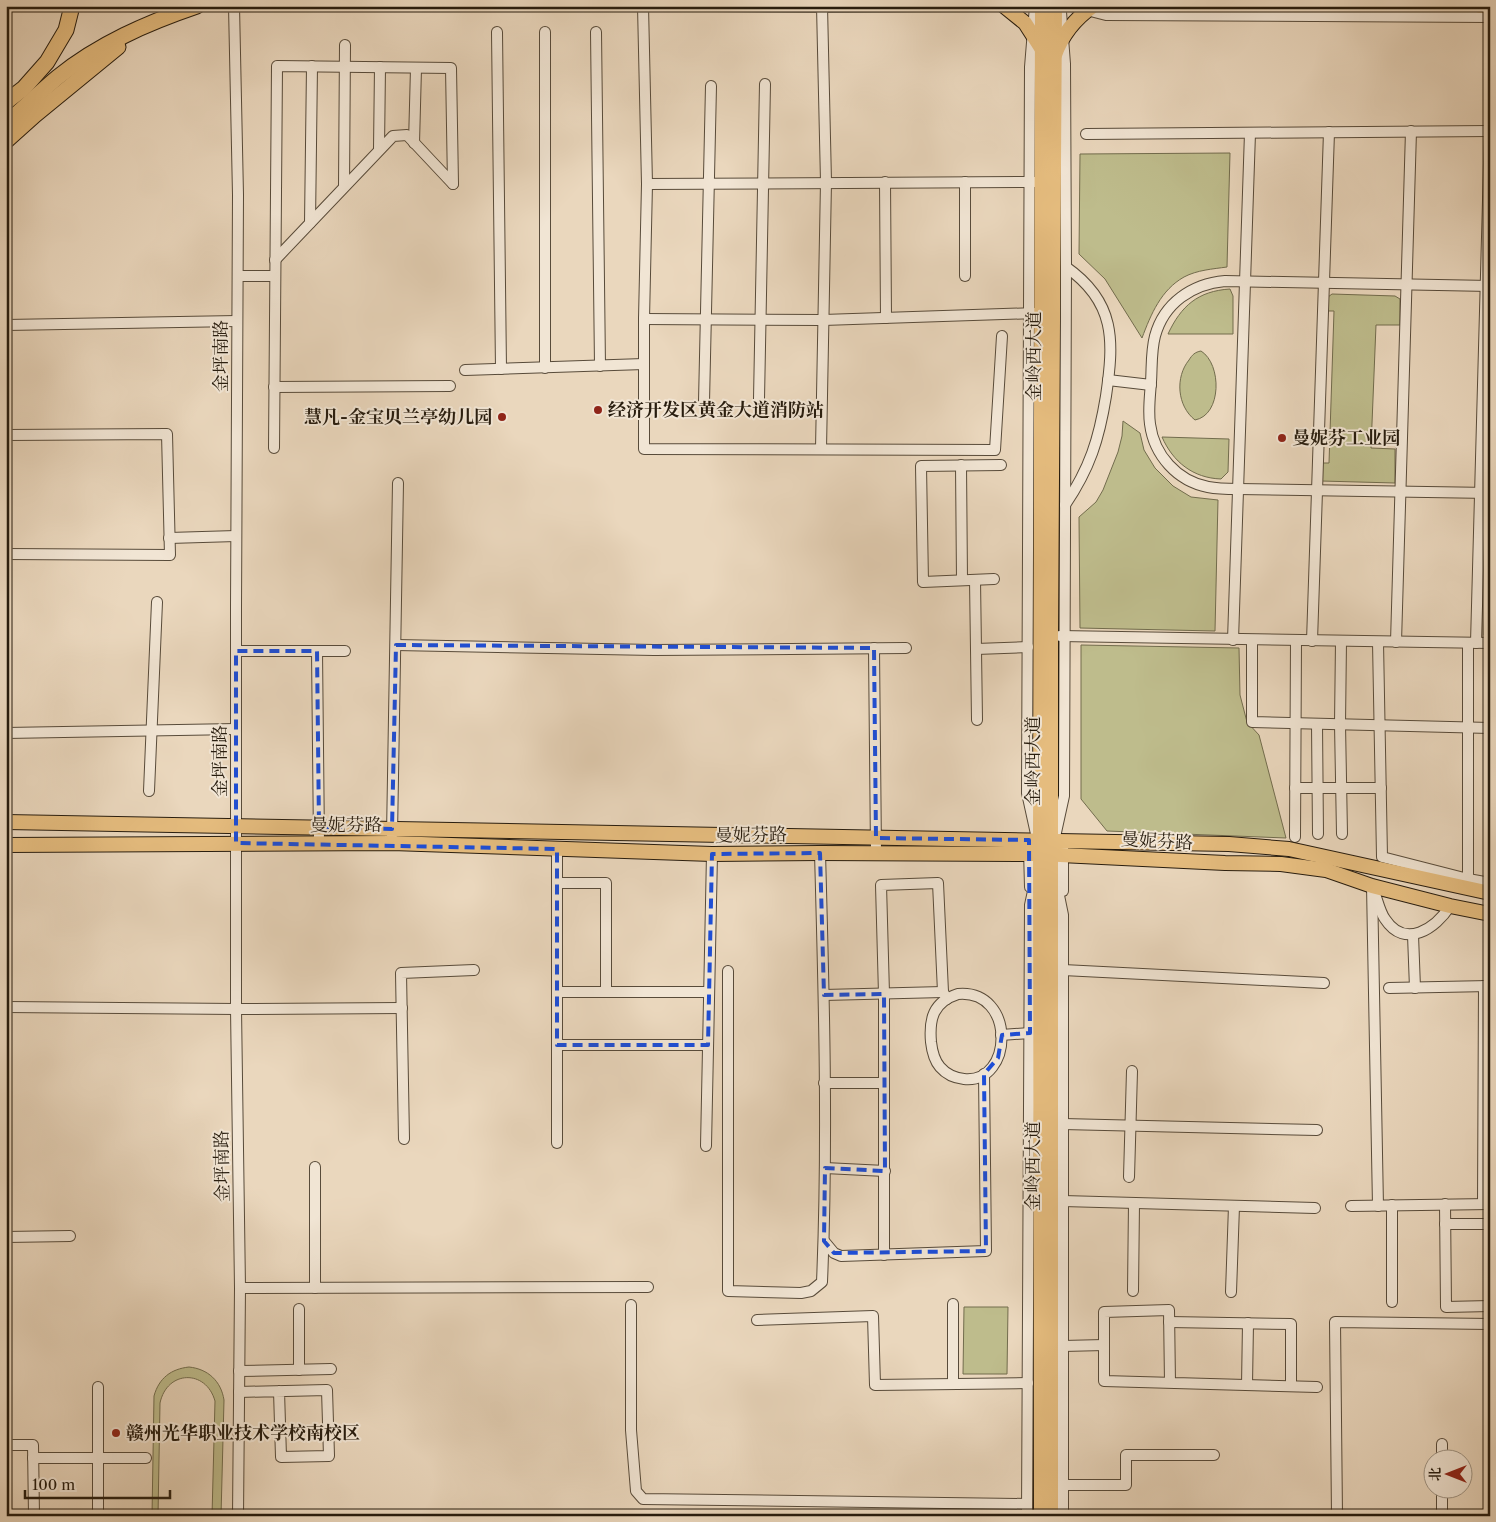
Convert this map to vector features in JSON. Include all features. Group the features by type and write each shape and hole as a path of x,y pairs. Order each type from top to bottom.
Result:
{"highway":[{"path":"6,102 24,88 47,62 66,30 72,6"},
{"path":"6,123 59,76 96,50 129,32 197,6"},
{"path":"6,141 116,48 163,18"}],"main road":[{"path":"1004,6 1017,16 1033,34 1042,49"},
{"name":"金岭西大道","path":"1042,6 1036,182 1035,313 1046,846 1052,1516"},
{"name":"金岭西大道","path":"1042,1516 1046,846 1058,636 1055,6"},
{"path":"1480,6 1490,6"},
{"path":"1054,60 1063,39 1073,24 1090,8"},
{"name":"曼妮芬路","path":"6,822 876,838 1046,846 1225,863 1281,864 1326,870 1372,886 1490,914"},
{"name":"曼妮芬路","path":"6,845 392,843 712,854 876,853 1046,846 1229,844 1289,849 1490,892"}],"street":[{"name":"金坪南路","path":"234,6 238,195 236,536 236,1009 240,1288 238,1516"},
{"path":"642,6 646,184 644,449 996,450 1002,336"},
{"path":"715,6 992,6"},
{"path":"646,184 1036,182 1030,67 1036,6"},
{"path":"1027,1516 1030,905 1046,846 1064,796 1058,636 1065,505 1065,74 1061,6"},
{"path":"1071,6 1090,8 1106,15 1490,17"},
{"path":"821,449 826,182 822,7"},
{"path":"497,32 501,369"},
{"path":"546,32 546,368"},
{"path":"596,32 600,366"},
{"path":"344,186 345,45"},
{"path":"274,448 274,386 275,260 277,66 451,68 453,184 407,135 393,136 275,260"},
{"path":"310,222 312,66"},
{"path":"379,149 380,67"},
{"path":"414,143 416,68"},
{"path":"759,399 765,84"},
{"path":"704,402 711,86"},
{"path":"1468,879 1469,727 1472,643 1485,493 1490,127"},
{"path":"1396,642 1411,131"},
{"path":"1086,134 1490,131"},
{"path":"1312,641 1329,132"},
{"path":"1233,640 1250,133"},
{"path":"885,182 886,318"},
{"path":"965,182 965,276"},
{"path":"1065,505 1082,478 1095,448 1101,424 1111,348 1110,332 1102,307 1083,280 1066,267"},
{"path":"238,276 275,276"},
{"path":"1485,493 1238,489 1216,488 1197,484 1180,475 1166,461 1155,444 1149,414 1154,338 1162,318 1175,302 1190,290 1207,284 1225,281 1488,285"},
{"path":"644,320 823,320 1035,313 1027,793 1046,846 1063,915 1063,1516"},
{"path":"6,325 237,321"},
{"path":"465,370 644,364"},
{"path":"1108,380 1151,385"},
{"path":"274,386 450,386"},
{"path":"6,435 167,434 170,555 6,554"},
{"path":"961,465 962,580"},
{"path":"994,579 923,582 921,466 1001,465"},
{"path":"392,843 398,483"},
{"path":"169,538 236,536"},
{"path":"975,580 976,720"},
{"path":"149,791 157,602"},
{"path":"1058,636 1490,644"},
{"path":"1252,640 1252,722 1490,728"},
{"path":"1295,838 1296,641"},
{"path":"1341,641 1342,834"},
{"path":"1378,642 1382,857 1490,883"},
{"path":"396,645 654,650 906,648"},
{"path":"976,649 1028,647"},
{"path":"874,648 876,853"},
{"path":"236,651 345,651"},
{"path":"317,651 319,843"},
{"path":"1317,724 1318,834"},
{"path":"6,733 236,729"},
{"path":"1295,788 1381,788"},
{"path":"557,849 557,1143"},
{"path":"728,971 728,1291 811,1292 822,1282 824,1241 824,995 820,853"},
{"path":"706,1146 712,854"},
{"path":"557,883 606,883 606,992"},
{"path":"824,995 884,994 945,996 972,994 984,1000 994,1009 1000,1026 1000,1051 991,1069 984,1074 969,1079 956,1078 944,1071 936,1061 932,1048 930,1023 935,1010 945,996 938,883 881,885 884,994 884,1255"},
{"path":"1372,886 1382,914 1388,923 1397,931 1409,935 1422,932 1436,923 1450,906"},
{"path":"1372,886 1378,1206"},
{"path":"1413,935 1416,988"},
{"path":"404,1139 401,972 474,970"},
{"path":"1063,970 1324,983"},
{"path":"1351,1206 1487,1204 1487,986 1389,988"},
{"path":"557,992 709,992"},
{"path":"6,1006 236,1009 402,1008"},
{"path":"1001,1035 1030,1033"},
{"path":"557,1045 708,1045"},
{"path":"1129,1177 1132,1070"},
{"path":"824,1241 834,1253 841,1256 986,1251 984,1074"},
{"path":"824,1083 883,1083"},
{"path":"1063,1124 1317,1130"},
{"path":"315,1167 315,1288"},
{"path":"825,1168 885,1171"},
{"path":"1063,1201 1315,1208"},
{"path":"1134,1203 1134,1291"},
{"path":"1445,1204 1446,1307 1490,1306"},
{"path":"1392,1205 1392,1302"},
{"path":"1231,1292 1234,1206"},
{"path":"1445,1224 1490,1224"},
{"path":"6,1238 70,1236"},
{"path":"240,1288 648,1287"},
{"path":"953,1304 953,1384"},
{"path":"631,1305 631,1430 636,1491 643,1499 1028,1504"},
{"path":"299,1309 300,1370"},
{"path":"1170,1383 1169,1310 1104,1312 1104,1382 1317,1387"},
{"path":"757,1320 873,1316 875,1385 1028,1383"},
{"path":"1169,1322 1291,1324 1291,1386"},
{"path":"1336,1516 1335,1322 1490,1324"},
{"path":"1247,1385 1248,1323"},
{"path":"1063,1346 1104,1345"},
{"path":"239,1371 331,1369"},
{"path":"98,1387 98,1516"},
{"path":"239,1392 327,1390 329,1456 281,1457 279,1392"},
{"path":"1442,1444 1442,1450"},
{"path":"6,1445 34,1445 34,1516"},
{"path":"1063,1484 1126,1485 1126,1455 1214,1455"},
{"path":"34,1458 146,1458"},
{"path":"1442,1500 1442,1516"}],"highlighted area":[{"path":"396,645 874,648 876,838 1029,840 1030,1033 1002,1035 998,1058 984,1074 986,1251 834,1253 824,1241 825,1168 885,1171 884,994 824,995 820,853 712,854 708,1045 557,1045 557,849 236,843 236,651 317,651 319,827 392,829"}],"shaded area":[{"path":"1230,153 1227,267 1194,273 1176,282 1158,303 1142,338 1105,279 1079,254 1080,154"},
{"path":"1230,289 1233,296 1233,334 1168,334 1179,315 1192,302 1209,293"},
{"path":"1332,294 1395,296 1400,299 1400,325 1376,325 1371,448 1395,449 1395,483 1321,481 1321,463 1329,463 1334,311 1328,311 1328,297"},
{"path":"1201,351 1208,357 1213,367 1216,388 1210,409 1204,416 1195,420 1184,407 1180,383 1190,358 1195,353"},
{"path":"1123,421 1140,433 1144,450 1155,468 1173,486 1191,497 1218,500 1215,631 1080,628 1079,517 1096,502 1103,490 1118,452"},
{"path":"1162,437 1229,439 1228,472 1221,479 1202,476 1193,472 1178,461"},
{"path":"1488,501 1490,501 1490,635 1484,635"},
{"path":"1081,645 1239,648 1240,695 1247,722 1259,735 1286,838 1107,831 1081,799"},
{"path":"964,1307 1008,1307 1007,1374 963,1374"},
{"path":"189,1367 202,1370 213,1377 220,1387 224,1400 221,1516 212,1516 215,1401 204,1383 187,1378 178,1379 170,1384 164,1392 160,1403 158,1516 152,1516 154,1396 159,1384 171,1372"}],"place":[{"name":"经济开发区黄金大道消防站","path":"598,410"},
{"name":"慧凡-金宝贝兰亭幼儿园","path":"502,417"},
{"name":"曼妮芬工业园","path":"1282,438"},
{"name":"赣州光华职业技术学校南校区","path":"116,1433"}]}
